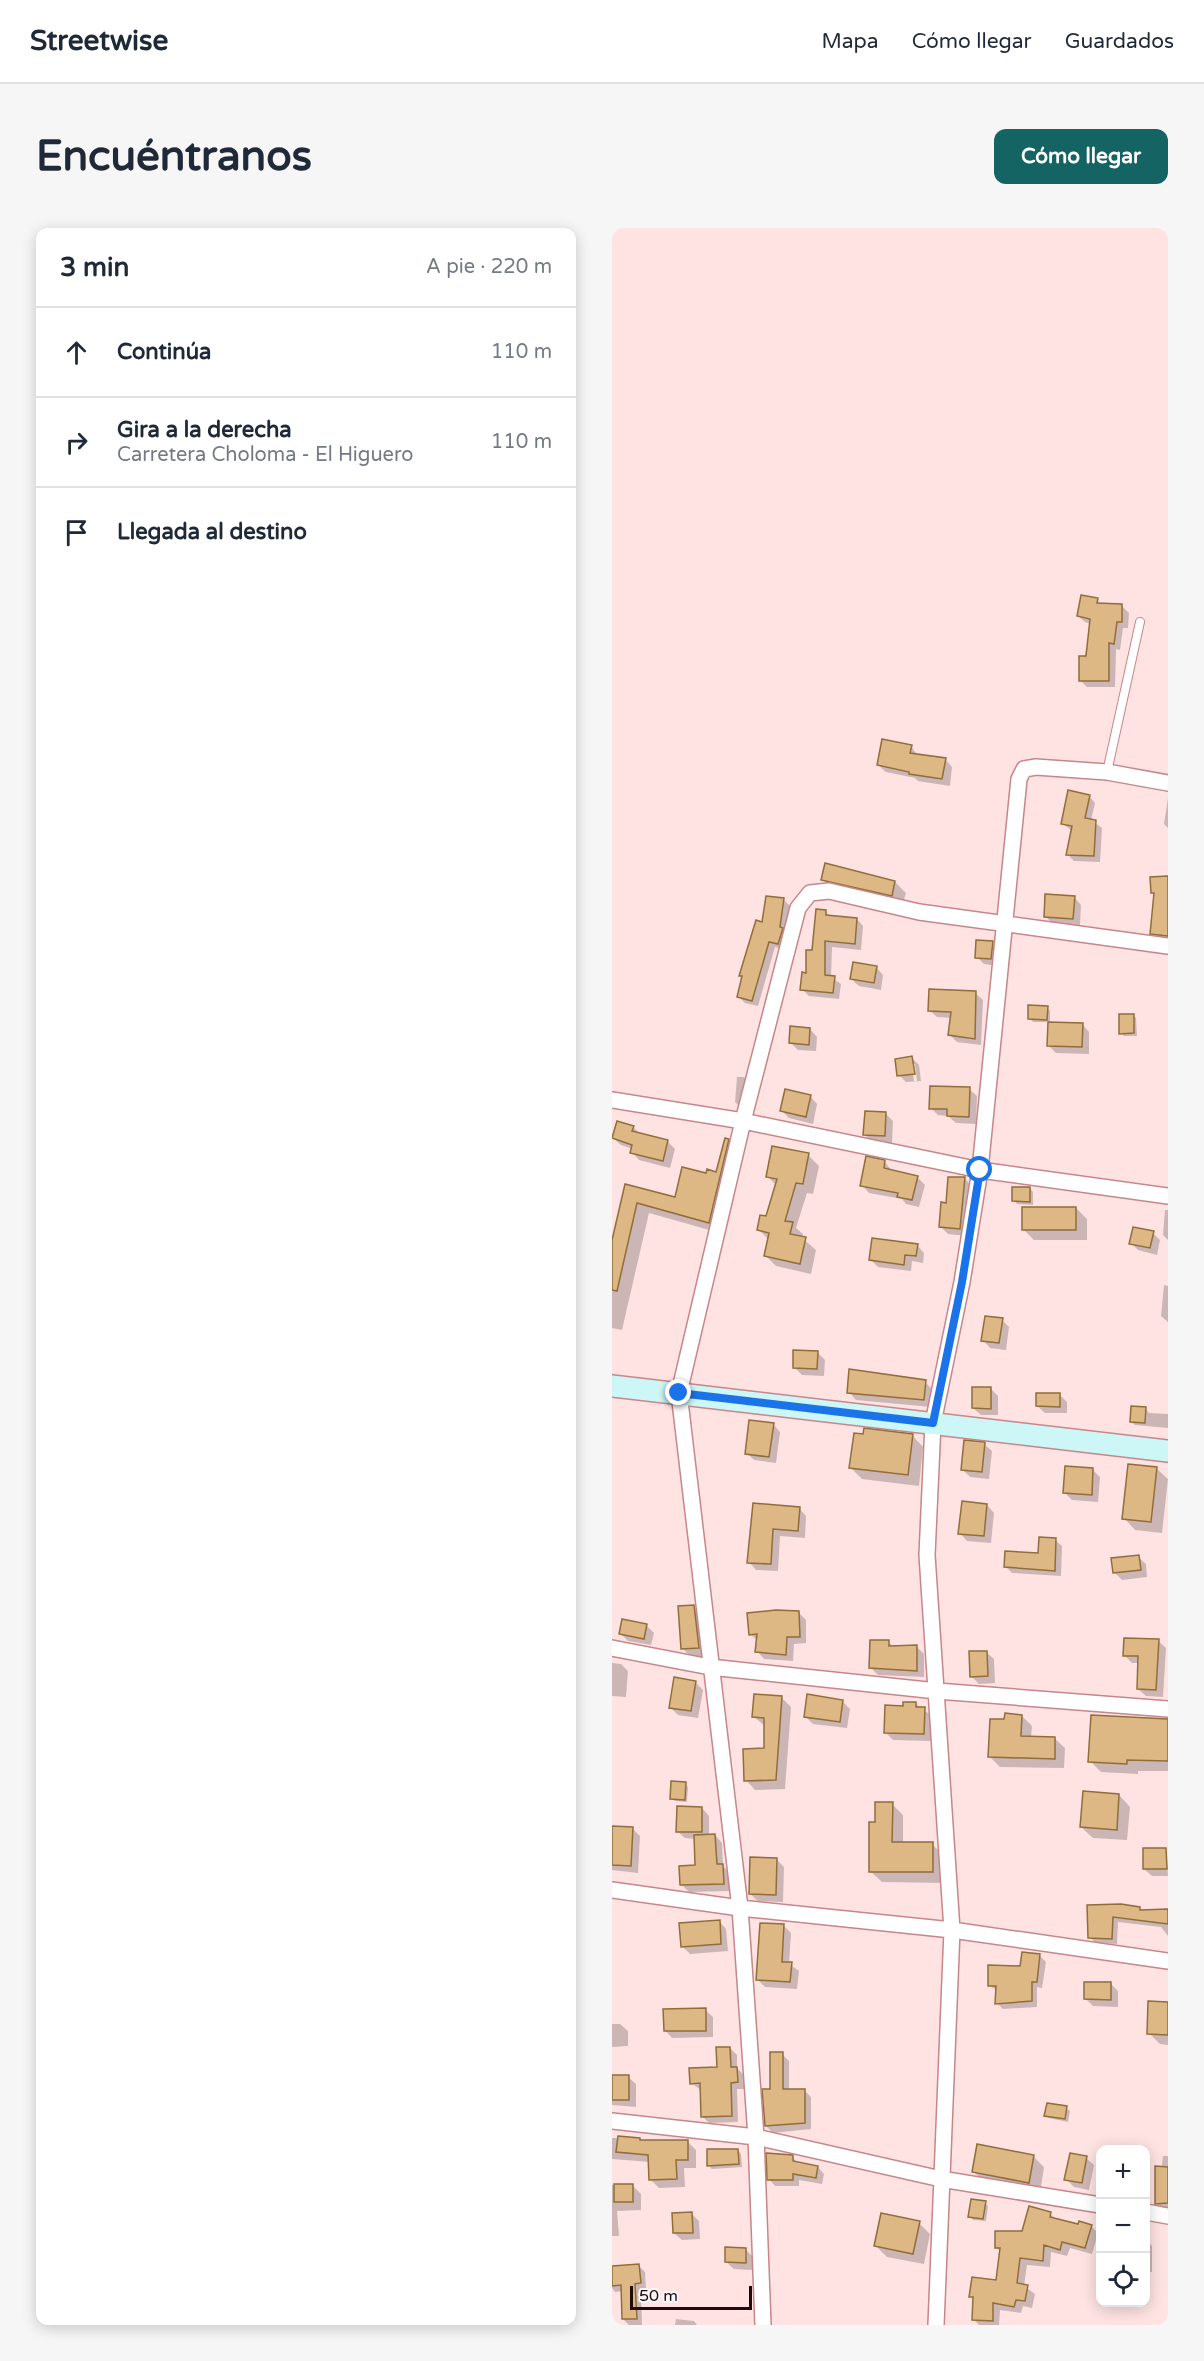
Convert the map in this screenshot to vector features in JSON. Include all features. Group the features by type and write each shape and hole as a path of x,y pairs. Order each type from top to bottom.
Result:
{"street":[{"path":"936,2325 952,1930 927,1555 933,1423 962,1282 980,1170 1019,779 1024,769 1036,767 1107,772 1168,783"},
{"path":"763,2325 756,2137 740,1908 679,1393 743,1121 798,908 810,893 829,891 919,912 1006,926 1168,946"},
{"path":"612,1100 743,1121 980,1170 1168,1196"},
{"path":"612,1386 1168,1451"},
{"path":"612,1648 710,1667 937,1691 1168,1709"},
{"path":"612,1890 740,1908 952,1930 1168,1961"},
{"path":"612,2121 756,2137 941,2179 1096,2204"},
{"path":"1150,2213 1168,2216"}],"lane":[{"path":"1107,772 1140,622"}],"building":[{"path":"1081,595 1098,598 1097,603 1122,604 1122,622 1117,622 1114,644 1109,643 1109,681 1079,681 1079,656 1086,656 1090,619 1077,616"},
{"path":"882,739 912,745 910,753 946,758 942,779 909,774 909,772 877,765"},
{"path":"1068,790 1090,795 1085,818 1096,820 1094,856 1066,855 1072,826 1061,824"},
{"path":"825,863 895,881 892,896 821,880"},
{"path":"1168,876 1168,936 1150,934 1154,893 1151,893 1150,877"},
{"path":"1045,894 1075,896 1073,919 1044,917"},
{"path":"766,896 784,898 780,927 783,928 778,944 769,942 752,1001 737,997 742,976 739,976 756,920 762,922"},
{"path":"816,909 826,910 826,915 857,918 855,944 825,941 825,975 835,976 833,993 800,990 802,972 806,973 806,950 812,950"},
{"path":"976,940 993,941 991,959 975,958"},
{"path":"853,962 877,966 874,983 850,979"},
{"path":"929,989 976,991 975,1039 948,1035 951,1012 928,1011"},
{"path":"1028,1005 1048,1006 1047,1020 1028,1019"},
{"path":"1119,1014 1134,1014 1134,1033 1119,1034"},
{"path":"1048,1022 1083,1023 1082,1047 1047,1046"},
{"path":"790,1026 810,1028 809,1045 789,1043"},
{"path":"912,1056 915,1074 897,1076 895,1059"},
{"path":"930,1086 970,1087 969,1117 947,1116 947,1109 929,1109"},
{"path":"785,1089 811,1095 806,1117 780,1111"},
{"path":"865,1111 886,1112 885,1136 863,1135"},
{"path":"617,1121 634,1126 632,1131 668,1140 663,1161 630,1153 632,1145 612,1138"},
{"path":"725,1138 729,1139 709,1223 637,1203 617,1291 612,1290 612,1240 625,1184 675,1197 682,1167 706,1173 707,1169 716,1172"},
{"path":"772,1146 809,1153 803,1184 796,1183 785,1221 793,1222 790,1234 806,1237 800,1264 764,1256 769,1233 757,1230 760,1215 766,1216 777,1179 766,1177"},
{"path":"866,1156 885,1160 884,1168 918,1176 912,1200 897,1197 898,1193 860,1186"},
{"path":"948,1177 965,1177 960,1229 939,1227 941,1202 946,1203"},
{"path":"1012,1187 1030,1187 1030,1202 1012,1201"},
{"path":"1022,1207 1076,1207 1076,1230 1022,1230"},
{"path":"1133,1227 1154,1231 1150,1248 1129,1244"},
{"path":"872,1238 918,1244 916,1256 905,1255 904,1265 869,1260"},
{"path":"985,1316 1003,1318 999,1343 981,1341"},
{"path":"793,1350 818,1351 817,1369 793,1368"},
{"path":"849,1369 926,1380 924,1400 847,1393"},
{"path":"972,1387 991,1387 991,1409 972,1408"},
{"path":"1036,1393 1060,1393 1060,1407 1036,1406"},
{"path":"1131,1406 1146,1407 1145,1423 1130,1422"},
{"path":"749,1420 774,1423 769,1457 745,1454"},
{"path":"864,1428 913,1434 908,1475 849,1468 854,1433 863,1434"},
{"path":"964,1440 985,1442 982,1472 961,1470"},
{"path":"1128,1464 1157,1467 1151,1522 1122,1519"},
{"path":"1065,1466 1093,1468 1092,1495 1063,1493"},
{"path":"962,1501 987,1504 984,1536 958,1534"},
{"path":"753,1503 800,1507 798,1531 773,1529 771,1564 747,1563"},
{"path":"1039,1537 1056,1538 1055,1571 1004,1567 1005,1551 1038,1553"},
{"path":"1139,1555 1141,1570 1113,1573 1111,1558"},
{"path":"694,1605 699,1648 681,1649 678,1606"},
{"path":"776,1610 799,1611 800,1637 787,1637 786,1655 755,1652 757,1634 749,1635 747,1613"},
{"path":"622,1619 647,1624 644,1639 619,1634"},
{"path":"1124,1638 1159,1639 1156,1690 1137,1689 1138,1656 1123,1656"},
{"path":"870,1640 889,1640 889,1646 917,1645 917,1671 869,1668"},
{"path":"969,1651 987,1651 988,1676 970,1677"},
{"path":"674,1677 696,1681 691,1711 669,1708"},
{"path":"754,1694 782,1696 776,1780 744,1781 743,1749 764,1748 764,1718 752,1717"},
{"path":"807,1694 843,1700 840,1722 804,1717"},
{"path":"903,1702 916,1702 916,1707 925,1707 924,1734 884,1733 885,1705 903,1706"},
{"path":"1005,1713 1022,1715 1021,1736 1055,1737 1055,1759 988,1757 990,1719 1004,1719"},
{"path":"1091,1715 1168,1719 1168,1761 1127,1760 1127,1764 1088,1762"},
{"path":"671,1781 686,1782 685,1800 670,1799"},
{"path":"1083,1791 1119,1794 1117,1830 1080,1827"},
{"path":"875,1802 893,1802 892,1842 933,1842 933,1872 869,1872 869,1822 875,1822"},
{"path":"677,1806 702,1807 702,1832 676,1832"},
{"path":"612,1826 633,1827 631,1866 612,1865"},
{"path":"715,1834 717,1864 723,1864 724,1884 680,1885 679,1866 695,1865 694,1835"},
{"path":"1143,1848 1166,1848 1167,1869 1143,1869"},
{"path":"750,1857 777,1858 776,1895 749,1894"},
{"path":"1121,1904 1140,1907 1140,1910 1168,1909 1168,1924 1113,1917 1112,1939 1088,1938 1087,1905"},
{"path":"720,1920 721,1944 681,1947 679,1923"},
{"path":"760,1923 784,1924 782,1962 792,1962 790,1982 756,1980"},
{"path":"1022,1952 1040,1954 1037,1982 1032,1982 1032,2001 995,2004 996,1986 988,1986 988,1965 1020,1966"},
{"path":"1084,1982 1111,1982 1111,2000 1084,1999"},
{"path":"1148,2001 1168,2002 1168,2035 1147,2034"},
{"path":"706,2008 706,2031 664,2031 663,2009"},
{"path":"716,2047 730,2047 731,2067 737,2067 738,2082 731,2083 732,2116 701,2117 700,2083 690,2084 689,2068 717,2067"},
{"path":"770,2052 783,2052 783,2089 805,2089 805,2123 765,2126 762,2089 770,2089"},
{"path":"612,2075 629,2075 629,2100 612,2100"},
{"path":"1047,2103 1067,2106 1065,2119 1044,2116"},
{"path":"618,2136 640,2138 640,2140 688,2140 688,2160 676,2160 677,2179 649,2180 648,2155 616,2152"},
{"path":"977,2144 1034,2155 1029,2183 972,2172"},
{"path":"707,2149 738,2149 739,2164 707,2166"},
{"path":"766,2153 793,2155 793,2161 818,2166 816,2178 793,2174 793,2180 767,2180"},
{"path":"1070,2153 1087,2156 1082,2183 1064,2180"},
{"path":"1155,2166 1168,2167 1168,2203 1155,2204"},
{"path":"614,2184 633,2184 633,2202 614,2202"},
{"path":"971,2199 986,2201 983,2219 968,2217"},
{"path":"1029,2206 1051,2212 1050,2217 1092,2225 1085,2248 1062,2242 1060,2250 1044,2245 1043,2261 1020,2258 1017,2283 1028,2285 1025,2301 1016,2300 1014,2307 993,2303 993,2321 972,2320 973,2297 969,2297 972,2277 996,2280 1000,2248 995,2248 995,2231 1022,2231"},
{"path":"692,2212 693,2233 673,2233 672,2213"},
{"path":"881,2213 920,2221 913,2254 874,2246"},
{"path":"725,2247 746,2248 746,2263 725,2262"},
{"path":"639,2264 641,2283 635,2284 637,2319 622,2319 621,2285 612,2286 612,2266"}],"route":[{"path":"679,1393 933,1423 962,1282 980,1170"}]}
